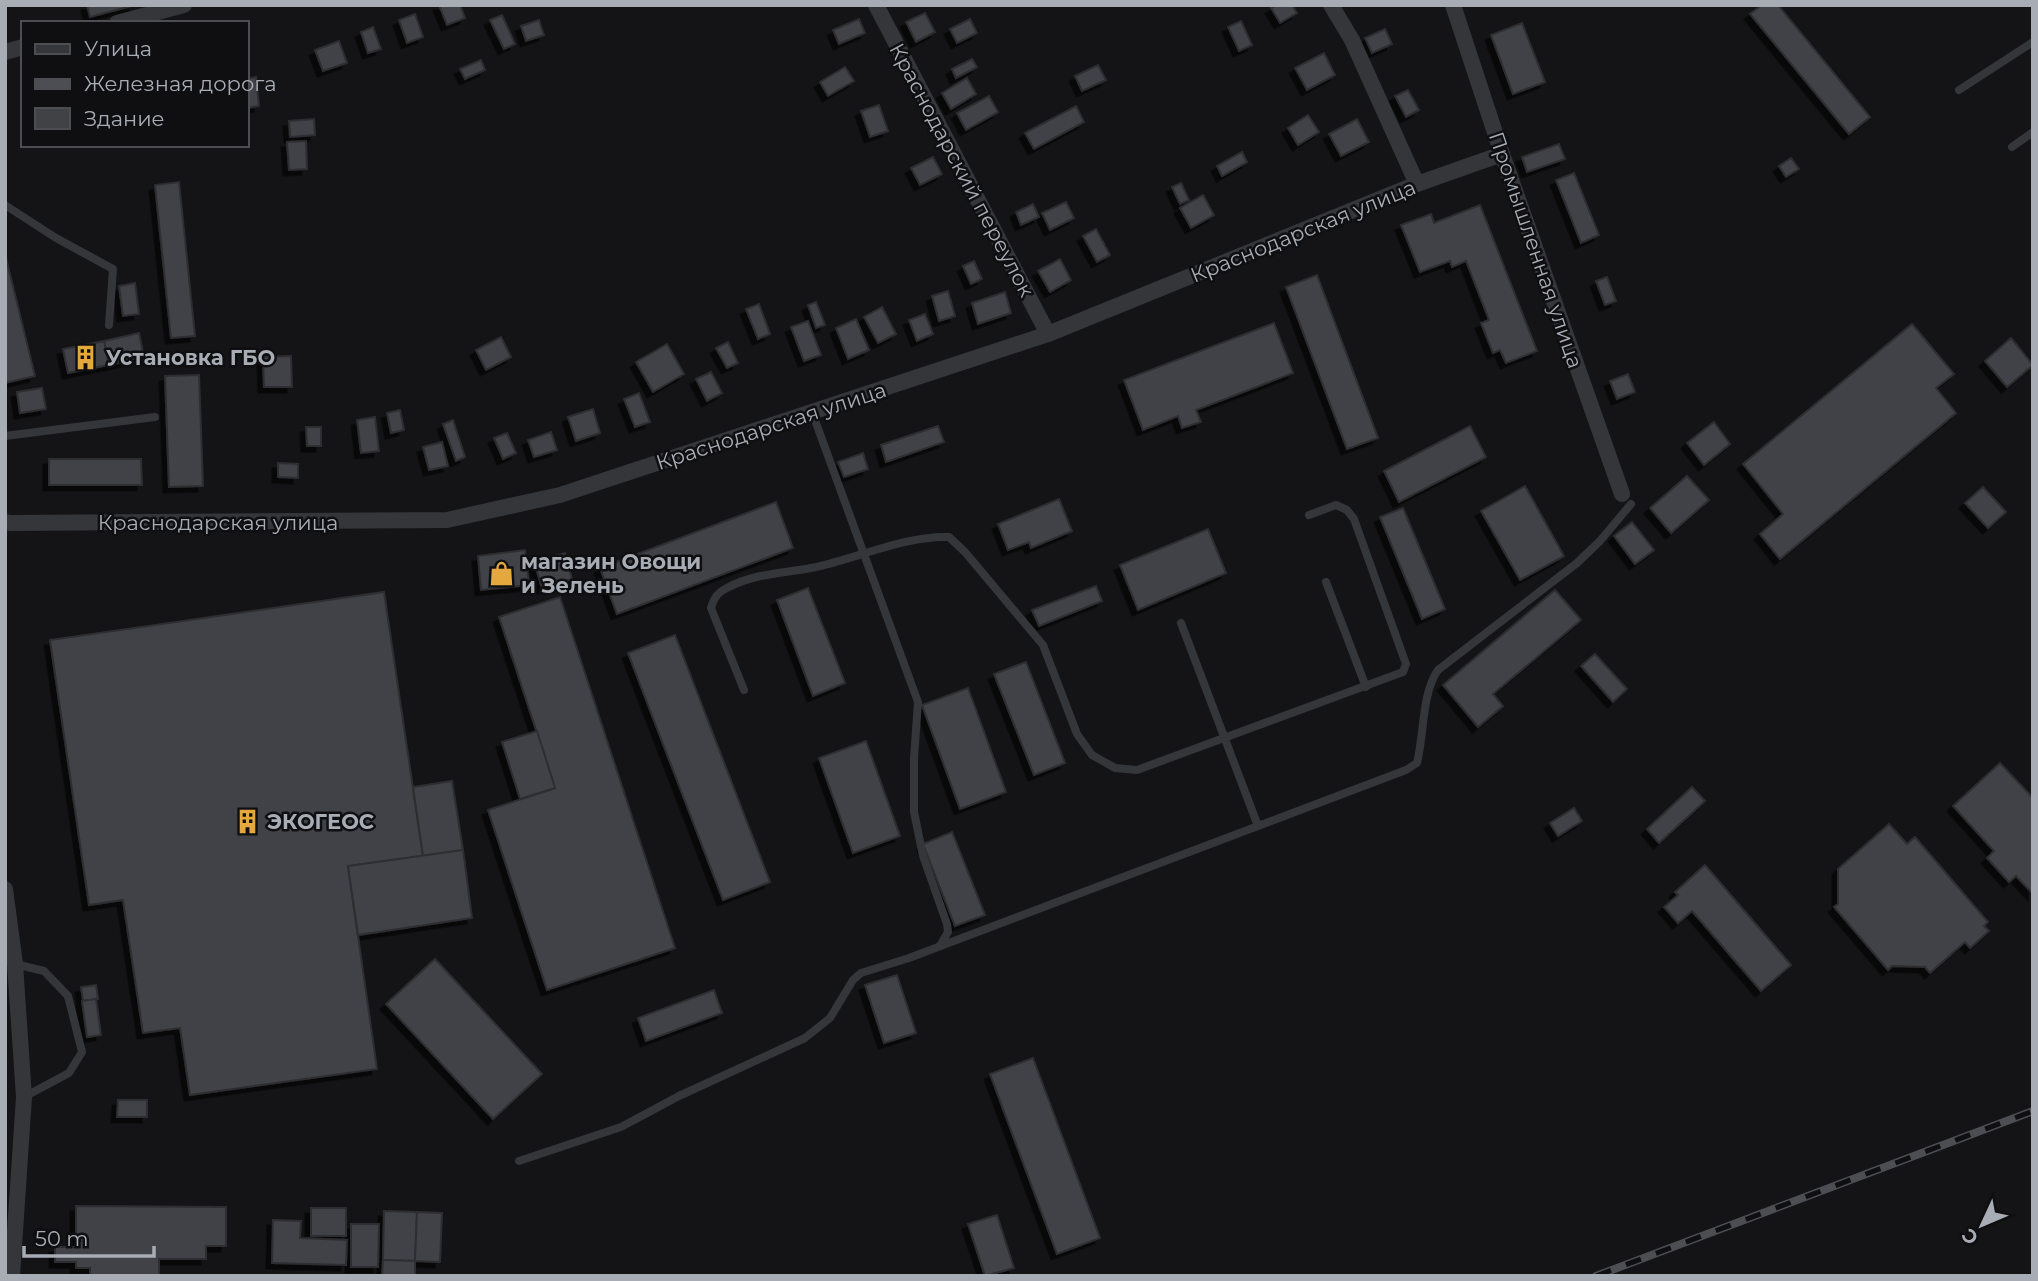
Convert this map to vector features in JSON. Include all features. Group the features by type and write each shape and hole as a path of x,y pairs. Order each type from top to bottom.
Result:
{"street":[{"path":"124,21 184,5"},
{"name":"Краснодарский переулок","path":"876,5 1048,334"},
{"path":"1331,5 1352,40 1417,184"},
{"name":"Промышленная улица","path":"1453,5 1502,154 1627,499"},
{"name":"Краснодарская улица","path":"5,522 447,520 560,495 1048,334 1417,184 1502,154"},
{"path":"5,889 8,928 15,964 24,1097 12,1276"}],"lane":[{"path":"1959,90 2033,42"},
{"path":"2012,148 2033,132"},
{"path":"5,205 56,238 113,269 109,325"},
{"path":"812,412 918,702 914,812 923,856 947,923 948,932 940,946"},
{"path":"5,436 155,416"},
{"path":"519,1161 621,1127 679,1096 805,1038 830,1018 853,980 861,973 940,946 1406,770 1417,763 1423,742 1428,690 1438,670 1577,562 1600,541 1627,499"},
{"path":"744,690 711,608 715,596 729,586 780,571 811,568 929,537 949,537 965,552 1042,645 1077,734 1093,755 1115,768 1137,770 1404,672 1406,664 1354,519 1347,510 1336,505 1309,515"},
{"path":"1326,582 1366,687"},
{"path":"1181,623 1258,826"},
{"path":"15,964 44,971 68,996 82,1052 69,1073 24,1097"}],"building":[{"path":"87,5 135,5 90,17"},
{"path":"439,5 460,5 465,18 447,25"},
{"path":"1277,5 1292,5 1297,13 1280,23 1271,8"},
{"path":"1762,5 1778,5 1870,117 1849,134 1750,14"},
{"path":"925,13 935,32 916,42 906,22"},
{"path":"415,14 423,37 407,43 399,20"},
{"path":"502,15 515,44 504,49 490,20"},
{"path":"859,19 865,33 839,44 833,30"},
{"path":"970,19 977,33 957,43 950,29"},
{"path":"539,20 544,35 526,41 521,26"},
{"path":"1241,21 1252,45 1239,51 1228,27"},
{"path":"1522,23 1545,82 1513,94 1491,35"},
{"path":"373,27 381,49 368,53 361,32"},
{"path":"1385,29 1392,44 1372,53 1365,38"},
{"path":"339,41 347,63 323,71 315,50"},
{"path":"1324,53 1335,75 1307,90 1295,68"},
{"path":"972,59 977,67 956,78 952,69"},
{"path":"481,60 485,70 465,79 460,69"},
{"path":"1098,65 1106,80 1082,91 1075,76"},
{"path":"845,67 854,81 828,96 820,82"},
{"path":"256,77 259,106 248,108 248,79"},
{"path":"967,78 976,94 951,109 942,93"},
{"path":"1408,90 1419,110 1406,117 1395,96"},
{"path":"989,96 998,112 966,130 957,113"},
{"path":"879,105 888,131 870,137 861,111"},
{"path":"1076,106 1084,122 1034,149 1025,133"},
{"path":"1308,115 1319,132 1298,145 1288,128"},
{"path":"314,119 315,135 290,137 289,121"},
{"path":"1357,119 1369,142 1341,156 1329,134"},
{"path":"306,141 307,169 289,170 287,142"},
{"path":"1559,144 1565,159 1527,172 1522,157"},
{"path":"1242,152 1247,162 1222,176 1217,166"},
{"path":"933,157 942,174 920,185 911,168"},
{"path":"1791,158 1799,169 1786,177 1779,166"},
{"path":"1574,173 1599,235 1581,243 1556,180"},
{"path":"179,182 195,336 171,338 155,185"},
{"path":"1181,183 1189,200 1180,204 1172,187"},
{"path":"1203,195 1214,215 1191,228 1180,208"},
{"path":"1066,202 1074,218 1050,230 1042,213"},
{"path":"1033,204 1039,217 1021,225 1016,212"},
{"path":"1480,205 1537,351 1506,363 1500,350 1493,353 1481,323 1489,320 1466,261 1452,267 1450,261 1420,272 1401,225 1431,214 1434,223"},
{"path":"1096,229 1110,255 1097,262 1083,236"},
{"path":"5,254 35,376 5,383"},
{"path":"1060,259 1071,280 1050,292 1038,271"},
{"path":"974,261 982,279 971,284 963,266"},
{"path":"1317,275 1378,438 1347,449 1286,287"},
{"path":"1607,277 1616,301 1605,305 1596,281"},
{"path":"135,283 139,314 123,316 119,286"},
{"path":"948,291 955,316 939,321 932,296"},
{"path":"1005,292 1011,313 978,324 972,303"},
{"path":"816,302 825,325 816,328 808,305"},
{"path":"759,304 770,334 758,339 746,309"},
{"path":"882,307 896,334 878,343 864,317"},
{"path":"925,314 933,334 917,341 909,320"},
{"path":"856,319 869,350 848,359 836,328"},
{"path":"808,321 821,355 804,361 791,327"},
{"path":"1274,323 1293,373 1196,410 1201,422 1182,428 1178,416 1143,430 1124,380"},
{"path":"1912,324 1954,374 1936,388 1956,413 1780,559 1760,534 1783,514 1743,464"},
{"path":"139,333 144,357 109,365 104,341"},
{"path":"501,337 511,357 486,370 476,350"},
{"path":"2011,338 2033,365 2007,387 1985,361"},
{"name":"Установка ГБО","path":"104,341 109,365 68,373 63,349"},
{"path":"728,342 738,363 727,368 716,348"},
{"path":"667,344 684,374 653,392 636,362"},
{"path":"291,356 292,387 264,387 263,357"},
{"path":"711,372 722,393 707,401 696,379"},
{"path":"1628,374 1635,392 1617,399 1610,381"},
{"path":"199,375 203,486 169,487 165,376"},
{"path":"42,388 46,409 20,413 17,392"},
{"path":"639,393 650,422 635,427 624,399"},
{"path":"593,409 600,433 576,441 568,417"},
{"path":"400,410 404,430 391,433 387,413"},
{"path":"375,417 379,451 361,453 357,420"},
{"path":"453,420 465,457 456,461 443,424"},
{"path":"1714,422 1730,444 1704,465 1687,443"},
{"path":"938,426 944,442 886,462 881,445"},
{"path":"1470,426 1486,457 1399,502 1384,471"},
{"path":"306,427 321,427 321,446 307,446"},
{"path":"551,432 557,450 534,457 528,440"},
{"path":"507,433 516,453 503,459 494,438"},
{"path":"442,442 448,466 429,470 423,447"},
{"path":"863,453 868,469 844,477 838,462"},
{"path":"49,459 141,459 142,485 49,485"},
{"path":"278,463 298,464 298,478 278,477"},
{"path":"1687,476 1709,500 1671,533 1650,508"},
{"path":"1525,486 1564,556 1520,580 1481,511"},
{"path":"1983,487 2006,512 1988,528 1965,503"},
{"path":"1059,499 1072,531 1031,548 1029,542 1008,550 998,524"},
{"path":"776,502 793,548 617,614 600,568"},
{"path":"1403,508 1445,609 1422,619 1380,517"},
{"path":"1632,522 1654,550 1635,564 1614,536"},
{"path":"1208,529 1226,573 1138,610 1120,565"},
{"path":"525,550 529,585 481,590 478,556"},
{"path":"565,553 572,579 542,588 534,562"},
{"path":"1096,586 1102,601 1039,626 1032,610"},
{"path":"808,588 845,683 813,696 777,600"},
{"path":"1555,590 1581,620 1493,694 1503,706 1478,727 1443,685"},
{"name":"ЭКОГЕОС","path":"384,592 423,856 348,866 377,1069 190,1095 180,1028 143,1033 123,900 89,905 50,640"},
{"path":"560,597 675,948 547,990 488,810 555,788 499,617"},
{"path":"675,635 770,882 723,900 628,653"},
{"path":"1595,654 1627,689 1613,702 1581,666"},
{"path":"1026,662 1065,763 1034,775 994,674"},
{"path":"968,688 1006,792 960,809 922,705"},
{"path":"537,731 555,788 520,799 502,742"},
{"path":"866,741 900,836 853,853 819,758"},
{"path":"2000,763 2033,798 2033,894 2016,876 2009,882 1987,858 1994,851 1953,806"},
{"path":"452,781 463,850 423,856 413,787"},
{"path":"1692,787 1705,801 1659,843 1647,829"},
{"path":"1574,808 1582,821 1558,836 1550,823"},
{"path":"1889,824 1907,844 1915,837 1988,922 1984,926 1989,931 1970,948 1965,942 1930,973 1925,967 1892,966 1888,970 1834,907 1838,904 1838,869"},
{"path":"952,832 985,915 955,926 923,844"},
{"path":"463,850 472,918 358,935 348,866"},
{"path":"1705,865 1791,965 1761,991 1692,911 1678,923 1664,907 1678,895 1675,892"},
{"path":"435,959 542,1074 493,1119 386,1004"},
{"path":"897,975 916,1033 884,1043 865,985"},
{"path":"96,985 98,999 83,1001 81,987"},
{"path":"714,990 722,1013 646,1041 638,1018"},
{"path":"96,999 101,1035 87,1037 82,1001"},
{"path":"1033,1058 1100,1238 1057,1254 990,1074"},
{"path":"118,1100 147,1100 147,1117 117,1117"},
{"path":"76,1206 226,1207 226,1246 206,1246 206,1259 159,1259 159,1276 90,1276 90,1268 76,1268 76,1262 55,1262 55,1247 76,1247"},
{"path":"311,1208 346,1208 346,1236 311,1236"},
{"path":"384,1211 417,1212 415,1261 383,1260"},
{"path":"417,1212 442,1213 440,1262 415,1261"},
{"path":"997,1215 1014,1268 985,1276 968,1224"},
{"path":"273,1220 301,1221 300,1238 347,1240 346,1265 272,1263"},
{"path":"351,1224 379,1224 378,1267 351,1267"},
{"path":"383,1260 415,1261 415,1276 382,1276"}],"railway":[{"path":"1596,1276 2033,1111"}],"place":[{"name":"Установка ГБО","path":"86,357"},
{"name":"магазин Овощи и Зелень","path":"501,573"},
{"name":"ЭКОГЕОС","path":"247,821"}]}
